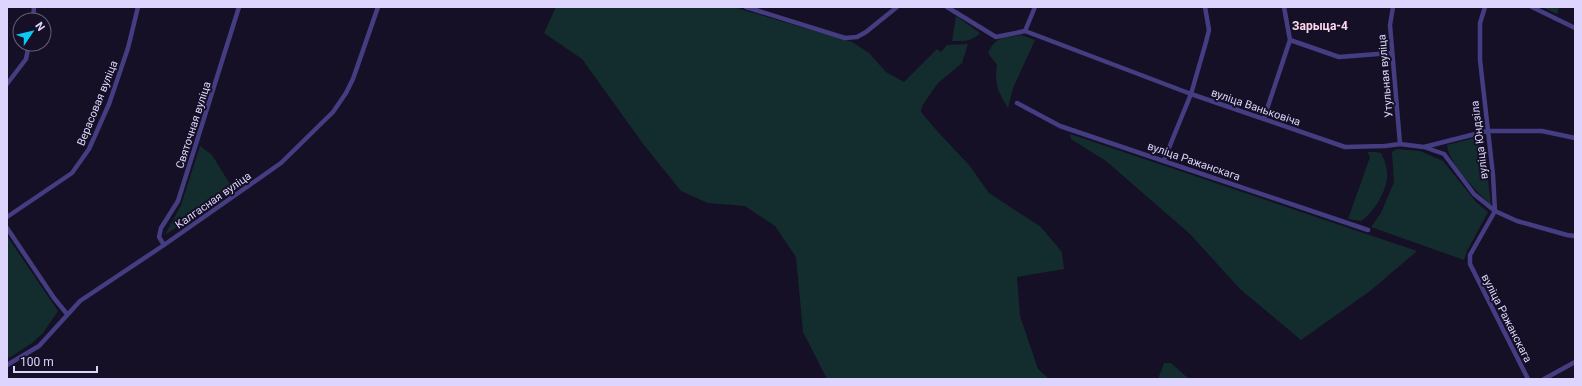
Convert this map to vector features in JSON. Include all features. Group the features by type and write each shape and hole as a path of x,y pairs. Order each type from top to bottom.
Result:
{"street":[{"name":"Верасовая вуліца","path":"7,217 72,173 89,149 109,104 126,55 138,7"},
{"name":"Святочная вуліца","path":"164,245 159,237 161,228 178,201 239,7"},
{"name":"Калгасная вуліца","path":"7,365 39,346 80,301 164,245 281,163 333,112 346,93 353,80 378,7"},
{"path":"746,7 845,38 857,37 866,32 897,7"},
{"path":"947,7 996,37 1025,31 1035,7"},
{"path":"1164,160 1190,94 1209,30 1205,7"},
{"path":"1264,118 1290,40 1284,7"},
{"name":"Утульная вуліца","path":"1393,7 1390,25 1391,53 1400,144"},
{"name":"вуліца Юндзіла","path":"1485,7 1480,23 1480,60 1493,175 1495,211"},
{"path":"1532,7 1575,28"},
{"name":"вуліца Ваньковіча","path":"1025,31 1190,94 1264,118 1345,147 1400,144 1424,148 1487,132 1542,131 1575,138"},
{"path":"1290,40 1339,57 1391,53"},
{"path":"7,84 26,59 27,52"},
{"name":"вуліца Ражанскага","path":"1017,103 1060,126 1368,230"},
{"path":"1424,148 1444,154 1474,194 1495,211 1517,221 1567,236 1575,236"},
{"name":"вуліца Ражанскага","path":"1495,211 1470,255 1470,264 1528,379"},
{"path":"7,228 54,298 67,314"},
{"path":"1544,379 1575,362"}],"green space":[{"path":"556,7 733,7 852,42 869,53 886,72 904,82 937,49 941,52 947,45 968,44 962,63 938,83 922,106 921,112 969,165 989,193 1041,227 1062,252 1064,269 1017,277 1020,316 1038,369 1049,379 827,379 803,332 796,257 775,226 745,206 708,203 681,191 644,145 582,59 544,33"},
{"path":"1542,7 1559,7 1557,14"},
{"path":"956,16 980,33 974,38 964,41 952,41"},
{"path":"1021,35 1035,40 1013,88 1008,108 998,88 996,78 997,65 988,53 997,41"},
{"path":"1070,134 1417,251 1370,291 1301,340 1240,289 1190,234 1106,161 1071,139"},
{"path":"1483,136 1491,205 1471,185 1458,169 1453,161 1447,145"},
{"path":"200,146 212,155 233,189 165,235 181,205"},
{"path":"1397,149 1420,151 1443,161 1476,202 1488,212 1467,251 1464,260 1371,227 1381,213 1394,182 1392,152"},
{"path":"1367,152 1381,153 1387,169 1386,184 1378,202 1366,217 1361,221 1348,219 1370,157"},
{"path":"7,236 58,311 43,333 32,343 9,358 7,354"},
{"path":"1164,363 1171,363 1189,379 1158,379"}],"district":[{"name":"Зарыца-4","path":"1320,26"}]}
